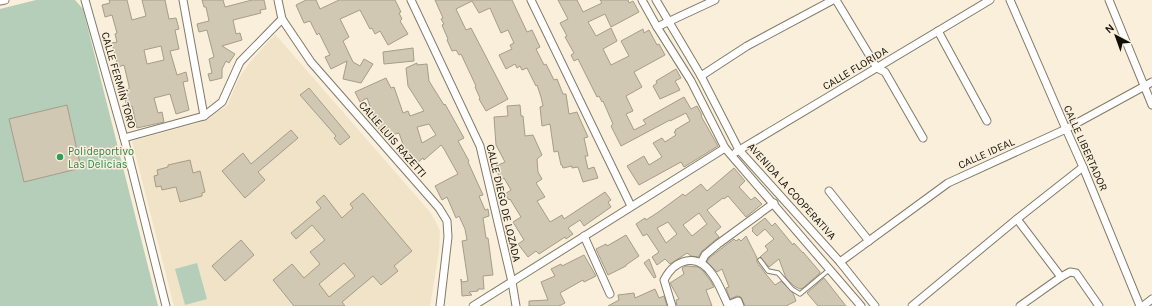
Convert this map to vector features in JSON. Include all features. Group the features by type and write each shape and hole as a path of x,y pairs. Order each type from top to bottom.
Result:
{"street":[{"path":"0,1 5,0"},
{"name":"CALLE FERMÍN TORO","path":"85,0 124,138 166,306"},
{"path":"183,0 204,116"},
{"name":"CALLE LUIS RAZETTI","path":"278,0 282,19 311,62 439,208 446,221 448,237 440,306"},
{"name":"CALLE DIEGO DE LOZADA","path":"411,0 480,146 512,282 516,306"},
{"path":"531,0 631,206"},
{"name":"AVENIDA LA COOPERATIVA","path":"642,0 657,28 691,81 726,148 861,306"},
{"name":"AVENIDA LA COOPERATIVA","path":"656,0 701,76 739,150 840,262 875,306"},
{"path":"657,28 715,0"},
{"path":"701,76 747,46 835,0 877,68 885,72 923,138"},
{"name":"CALLE LIBERTADOR","path":"1010,0 1142,306"},
{"path":"1109,0 1152,105"},
{"name":"CALLE FLORIDA","path":"732,155 986,1"},
{"path":"124,138 204,116 222,102 240,62 282,19"},
{"path":"938,31 987,122"},
{"name":"CALLE IDEAL","path":"840,262 948,183 1066,129 1152,82"},
{"path":"473,306 726,148"},
{"path":"912,306 1017,219 1083,167"},
{"path":"829,191 869,240"},
{"path":"701,263 705,255 718,244 774,203"},
{"path":"1017,219 1061,276"},
{"path":"584,236 610,294"},
{"path":"672,306 664,280 667,273 674,266 688,261 701,263 713,275 728,305 738,301 740,306"},
{"path":"1020,306 1061,276 1070,272 1076,273 1099,306"},
{"path":"1142,306 1152,299"}],"lane":[{"path":"760,260 768,271 778,273 792,289 800,294 830,269"}],"shaded area":[{"path":"275,34 430,212 436,222 440,231 439,251 430,306 174,306 132,141 198,123 227,106 239,78 251,61"}],"green space":[{"name":"Polideportivo Las Delicias","path":"36,0 75,0 83,9 158,306 0,306 0,9"},
{"path":"197,263 207,299 185,305 175,269"}],"building":[{"path":"109,0 127,0 132,20 146,16 142,0 165,0 169,19 176,18 179,29 175,30 179,49 170,51 177,75 186,72 188,81 183,82 189,110 176,114 170,94 154,98 158,113 162,112 164,122 137,128 132,106 127,107 123,90 129,89 124,65 118,67 112,43 117,42 115,34 117,33 112,15 105,17 102,5 110,3","holes":["161,46 164,60 147,64 144,50"]},
{"path":"202,0 223,0 225,7 252,0 264,0 266,9 260,10 261,13 233,20 236,34 240,33 242,40 222,46 235,54 229,63 226,61 222,69 222,78 210,81 208,74 212,73 209,59 214,57 207,30 199,32 197,24 209,21 206,7 204,7"},
{"path":"306,0 316,0 320,9 339,0 395,0 401,12 399,13 402,19 400,21 408,34 388,45 380,31 375,34 372,28 370,29 360,10 340,19 349,37 343,41 353,62 360,66 364,59 373,64 361,83 343,79 347,61 331,69 325,57 330,55 319,33 317,35 310,21 304,23 296,5"},
{"path":"435,0 512,0 527,32 532,30 540,47 536,49 544,65 546,64 554,80 557,79 563,94 566,94 569,114 577,112 588,137 584,138 588,156 585,156 588,169 594,167 598,178 583,182 578,167 572,168 572,166 563,168 558,151 554,152 550,124 542,126 540,107 543,106 537,85 536,86 527,68 522,70 520,66 517,68 515,64 506,69 499,55 512,49 510,45 514,43 508,30 501,33 490,8 479,13 472,1 456,9 466,30 471,28 508,99 486,111 479,99 476,86 461,54 459,55 456,50 452,51 442,25 444,24 441,19 443,18"},
{"path":"558,0 577,0 583,12 602,3 600,0 628,0 629,3 633,1 639,12 611,27 605,14 588,22 596,36 611,28 617,41 603,49 611,65 629,56 621,41 643,29 644,33 649,30 657,45 659,44 665,55 634,72 642,87 626,96 633,111 626,114 634,130 646,124 643,120 684,97 691,109 697,106 718,146 684,167 681,162 639,185 627,166 644,156 649,165 662,157 653,143 662,138 665,142 676,135 674,132 676,131 675,130 690,121 686,113 621,146 611,126 613,124 603,101 602,102 599,96 597,97 578,59 574,61 571,55 574,53 565,37 567,36 560,23 568,19"},
{"path":"413,48 414,61 384,64 383,52"},
{"path":"417,63 417,65 427,64 429,81 444,105 445,104 464,138 458,141 469,161 468,162 483,195 479,196 485,210 488,209 489,216 483,218 486,238 488,238 493,275 483,276 484,289 469,292 472,295 462,296 461,279 462,282 468,281 462,241 467,240 465,229 459,216 456,218 447,197 442,200 435,186 458,174 444,149 441,145 424,160 423,158 415,165 404,153 402,148 404,147 399,133 385,137 374,123 376,122 367,98 360,102 355,92 386,78 391,88 394,87 403,113 408,111 410,116 424,111 408,86 406,68","holes":["429,124 436,135 422,143 417,127"]},
{"path":"676,69 681,78 675,81 680,90 660,99 653,86 657,83 656,81"},
{"path":"309,88 350,137 340,145 334,138 336,136 300,95"},
{"path":"67,105 81,168 24,182 9,119"},
{"path":"520,105 521,116 523,116 525,136 533,135 542,155 537,159 538,172 542,179 536,183 545,197 537,201 550,222 562,215 564,219 605,192 611,200 608,202 611,207 584,226 580,220 568,228 573,234 566,239 565,237 539,254 536,251 528,257 518,244 524,240 513,222 521,217 510,199 509,200 505,194 511,190 504,178 500,181 496,166 505,162 496,145 494,117 508,116 507,106"},
{"path":"291,130 298,138 258,172 265,180 245,198 222,171 243,153 251,164"},
{"path":"190,160 193,173 200,171 205,192 202,193 202,196 180,202 176,187 162,190 161,186 156,187 154,176 158,175 157,170 168,167 168,165"},
{"path":"734,168 745,181 739,187 751,200 755,197 762,204 746,217 728,196 724,199 723,198 707,210 721,227 715,232 719,237 702,251 698,257 691,256 687,253 670,264 665,259 657,265 652,257 659,252 647,234 643,236 636,224 657,213 683,194 685,196 701,184 707,191","holes":["699,213 707,224 692,236 683,225","668,222 677,234 666,243 657,228"]},
{"path":"363,193 412,251 394,266 398,271 381,285 373,276 342,302 345,306 294,306 273,280 292,264 304,278 320,264 310,252 325,240 312,225 296,239 291,233 321,208 316,202 324,195 342,218 353,208 350,204","holes":["344,263 355,276 329,297 319,284"]},
{"path":"765,218 772,226 775,223 793,245 794,243 820,272 803,288 800,289 794,286 786,278 779,259 769,267 760,257 768,250 765,246 774,239 765,229 757,236 752,231 752,228"},
{"path":"626,235 639,256 626,266 608,275 596,249 606,244 607,246"},
{"path":"746,236 757,258 757,262 765,273 775,285 781,281 793,293 796,301 786,306 745,306 741,297 737,296 730,299 726,288 729,287 722,269 717,272 707,262 709,258 734,239 736,241 739,239 741,241"},
{"path":"241,240 254,255 225,281 212,266"},
{"path":"584,255 596,276 584,282 583,280 560,293 565,303 559,306 529,306 529,301 548,300 541,282 555,276 551,269 561,264 562,266"},
{"path":"649,259 656,277 654,278 644,263"},
{"path":"686,266 698,267 710,280 714,287 706,290 712,306 677,306 676,300 679,299 670,283 684,274 682,268"},
{"path":"824,278 846,306 818,306 807,293"},
{"path":"655,289 659,298 664,296 667,306 608,306 619,300 618,295 634,293 635,298"}],"place":[{"name":"Polideportivo Las Delicias","path":"60,157"}]}
